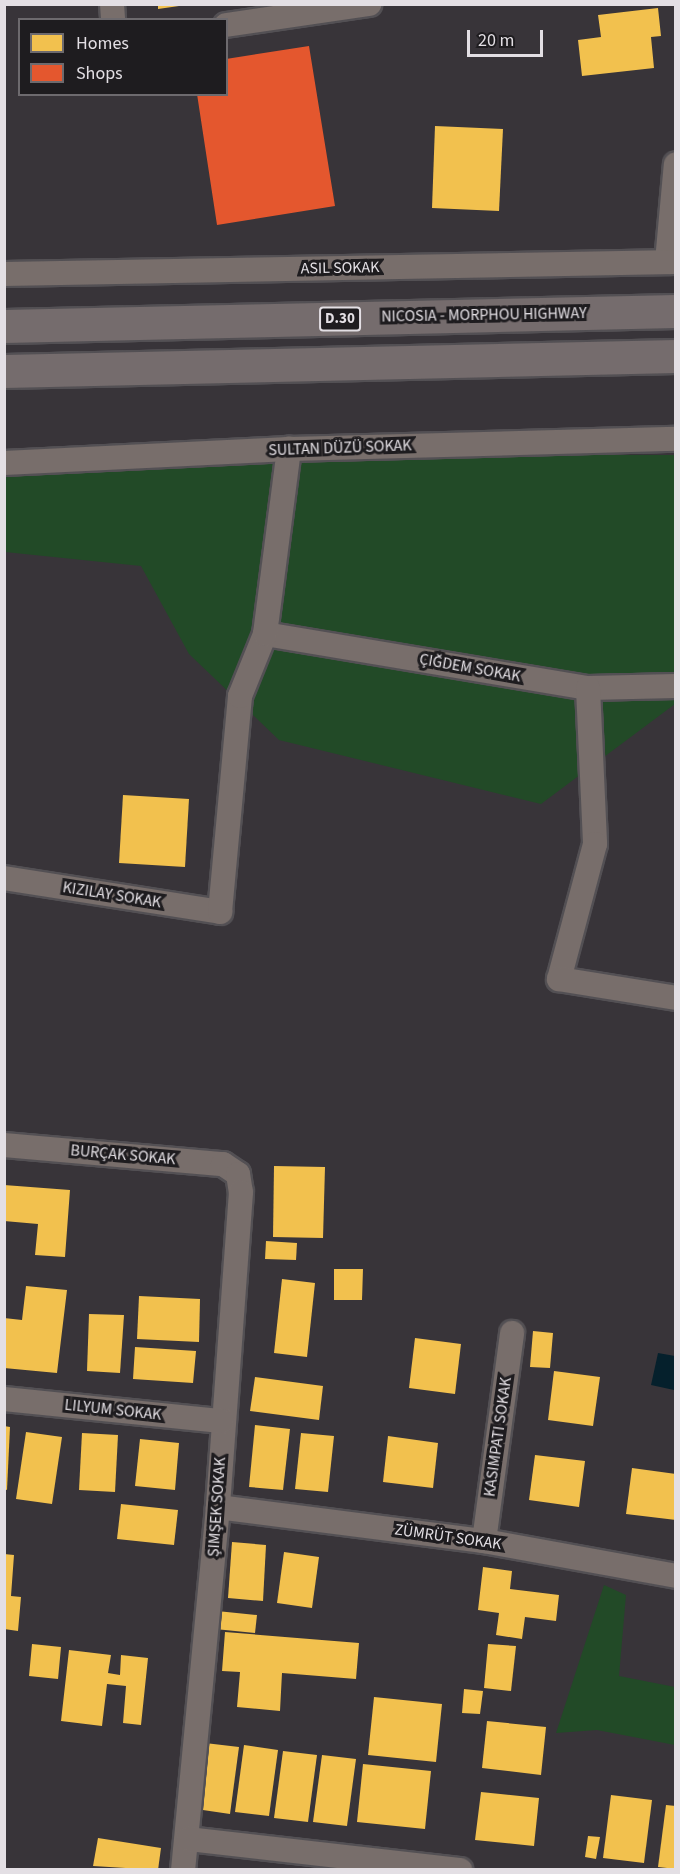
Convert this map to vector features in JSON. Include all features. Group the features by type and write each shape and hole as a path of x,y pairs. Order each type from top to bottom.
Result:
{"highway":[{"name":"NICOSIA - MORPHOU HIGHWAY","path":"4,326 675,311"},
{"path":"4,371 675,356"}],"street":[{"path":"228,25 369,4"},
{"path":"671,262 675,164"},
{"name":"ASIL SOKAK","path":"4,274 671,262"},
{"name":"SULTAN DÜZÜ SOKAK","path":"4,463 289,449 675,439"},
{"path":"4,878 220,912 240,696 265,634 289,449"},
{"path":"265,634 588,688 675,686"},
{"path":"588,688 595,844 559,979 675,998"},
{"name":"BURÇAK SOKAK","path":"4,1145 223,1164 238,1174"},
{"name":"ŞIMŞEK SOKAK","path":"183,1869 188,1839 218,1507 222,1420 241,1192 238,1174"},
{"path":"484,1541 512,1334"},
{"name":"LILYUM SOKAK","path":"4,1399 222,1420"},
{"name":"ZÜMRÜT SOKAK","path":"218,1507 484,1541 675,1576"},
{"path":"188,1839 460,1869"}],"green space":[{"path":"5,454 675,455 675,704 541,804 279,740 189,654 141,566 5,552"},
{"path":"604,1585 626,1595 619,1676 675,1687 675,1745 597,1730 556,1733"}],"water":[{"path":"658,1353 675,1356 674,1390 651,1385"}],"building: Homes":[{"path":"158,4 179,4 179,6 158,9"},
{"path":"658,8 661,36 651,37 654,68 582,76 578,40 601,37 598,15"},
{"path":"435,126 503,129 499,211 432,208"},
{"path":"123,795 189,799 185,867 119,863"},
{"path":"274,1166 325,1167 323,1238 273,1237"},
{"path":"4,1185 70,1190 65,1257 35,1255 38,1224 4,1221"},
{"path":"266,1241 297,1243 296,1260 265,1259"},
{"path":"334,1269 363,1269 362,1300 334,1300"},
{"path":"282,1279 315,1283 307,1357 274,1353"},
{"path":"26,1286 67,1290 57,1373 4,1368 4,1318 22,1320"},
{"path":"139,1296 200,1299 199,1342 137,1339"},
{"path":"89,1314 124,1315 120,1373 87,1371"},
{"path":"533,1331 553,1333 550,1368 530,1367"},
{"path":"415,1338 461,1344 455,1394 409,1388"},
{"path":"135,1347 196,1351 193,1383 133,1379"},
{"path":"554,1371 600,1377 593,1426 548,1420"},
{"path":"255,1377 323,1386 319,1420 250,1411"},
{"path":"255,1425 290,1429 283,1490 249,1487"},
{"path":"4,1426 10,1427 7,1490 4,1489"},
{"path":"26,1432 62,1437 52,1504 16,1499"},
{"path":"82,1433 118,1435 115,1492 79,1490"},
{"path":"301,1433 334,1436 328,1492 295,1489"},
{"path":"388,1436 438,1443 433,1488 383,1482"},
{"path":"140,1439 179,1443 175,1490 135,1486"},
{"path":"535,1455 585,1461 579,1507 529,1500"},
{"path":"632,1468 676,1474 676,1520 626,1514"},
{"path":"121,1504 178,1510 174,1545 117,1539"},
{"path":"232,1542 266,1545 263,1601 228,1598"},
{"path":"284,1552 319,1557 312,1608 277,1603"},
{"path":"4,1554 14,1555 11,1596 21,1597 18,1631 4,1629"},
{"path":"483,1567 512,1571 510,1589 559,1595 556,1621 525,1617 522,1639 496,1635 499,1613 478,1610"},
{"path":"217,1611 257,1615 255,1633 215,1629"},
{"path":"225,1632 359,1643 356,1679 282,1673 280,1711 237,1707 240,1672 222,1671"},
{"path":"32,1644 61,1647 58,1679 29,1676"},
{"path":"488,1644 516,1646 511,1691 484,1688"},
{"path":"69,1650 111,1655 108,1673 120,1675 121,1655 148,1658 141,1725 123,1723 126,1686 107,1684 102,1726 61,1721"},
{"path":"464,1689 483,1691 480,1714 462,1713"},
{"path":"374,1697 442,1704 436,1762 368,1755"},
{"path":"487,1721 546,1727 541,1775 482,1768"},
{"path":"205,1743 239,1747 230,1814 196,1809"},
{"path":"244,1745 278,1750 269,1816 235,1812"},
{"path":"283,1751 317,1755 308,1822 274,1818"},
{"path":"322,1755 356,1759 347,1826 313,1822"},
{"path":"363,1764 431,1771 425,1829 357,1822"},
{"path":"481,1792 539,1798 534,1846 475,1840"},
{"path":"611,1795 652,1800 644,1863 603,1858"},
{"path":"666,1805 676,1806 676,1869 658,1867"},
{"path":"588,1836 600,1837 596,1859 585,1857"},
{"path":"98,1838 161,1848 158,1870 93,1866"}],"building: Shops":[{"path":"309,46 335,206 217,225 197,96 228,96 228,59"}]}
